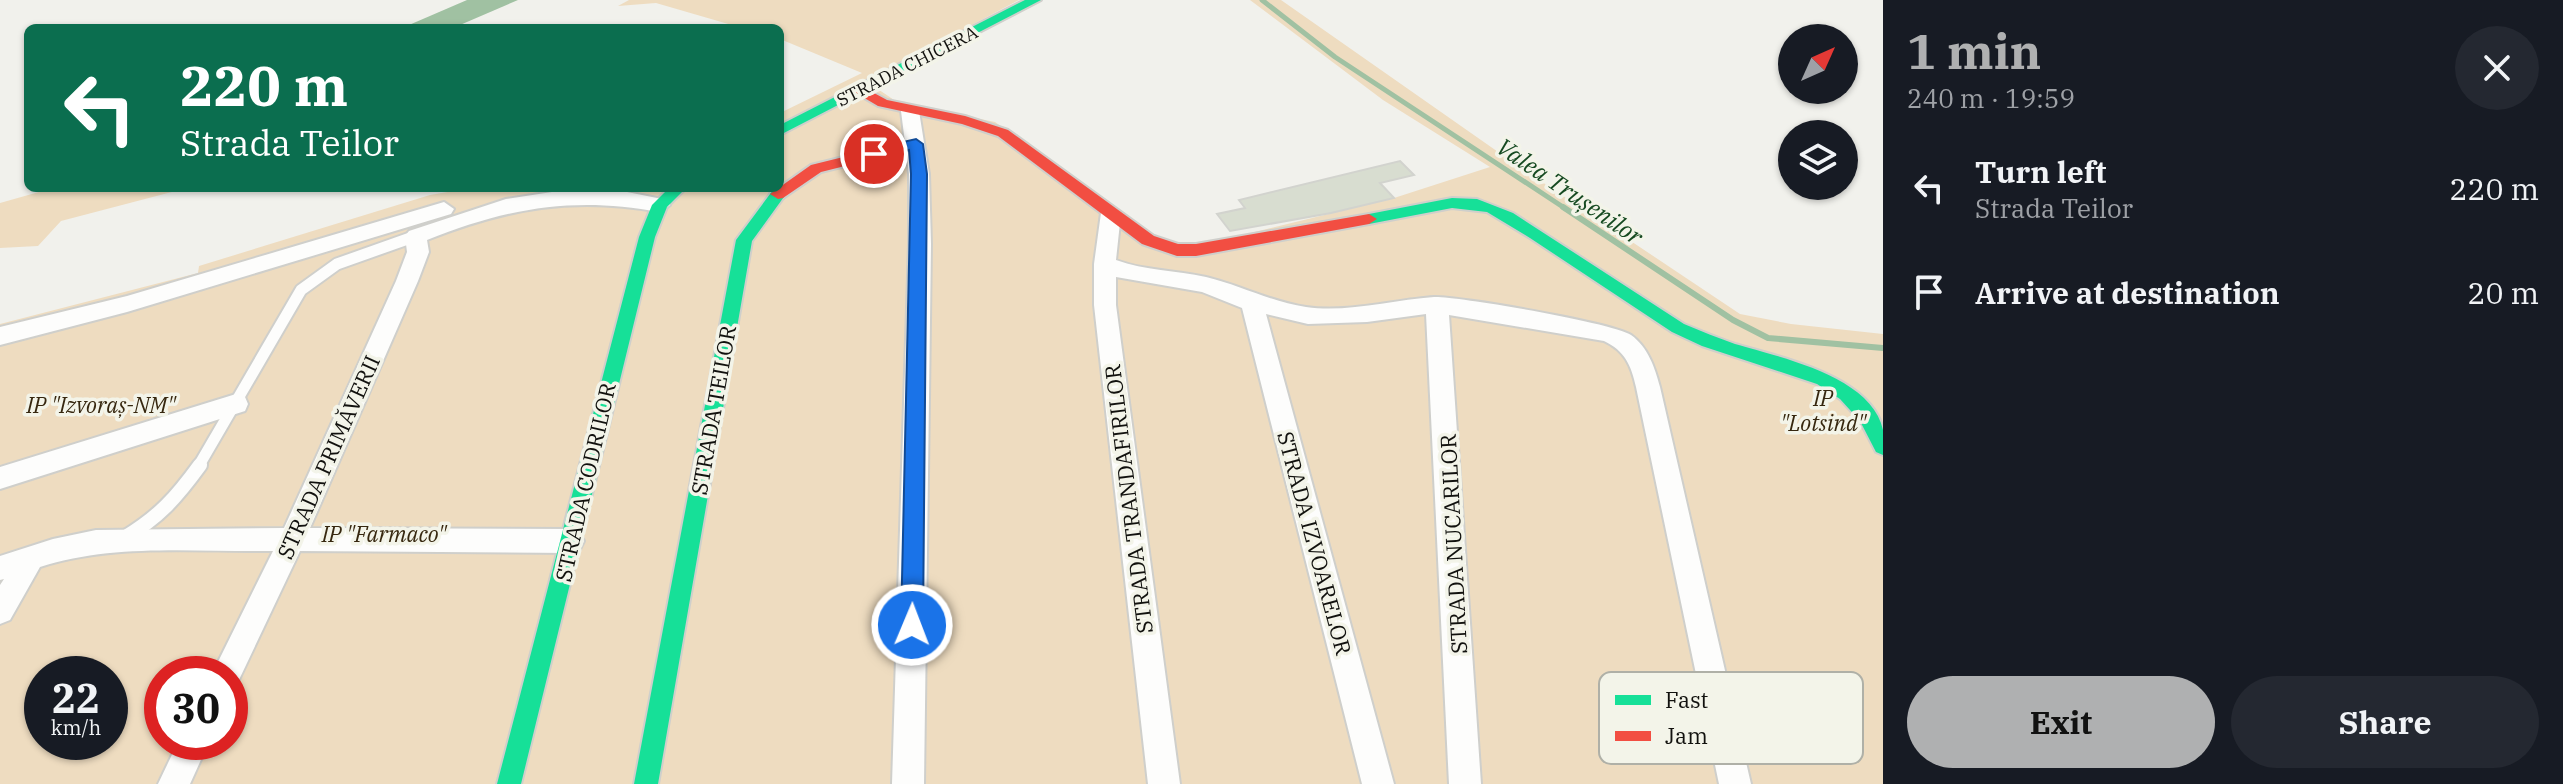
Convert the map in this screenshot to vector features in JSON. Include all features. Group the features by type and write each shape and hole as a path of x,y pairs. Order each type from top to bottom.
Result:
{"street":[{"name":"STRADA CHICERA","path":"784,129 1035,0"},
{"path":"861,90 883,103 965,120 1003,133 1111,213 1159,245 1177,250 1196,250 1446,205 1474,203 1509,217 1647,311 1687,333 1753,359 1834,383 1862,403 1883,447"},
{"path":"908,784 920,244 916,144 910,111"},
{"name":"STRADA TEILOR","path":"784,188 812,167 916,144"},
{"path":"0,336 127,304 366,235 460,204 518,192"},
{"name":"STRADA CODRILOR","path":"509,784 647,237 660,205 674,192"},
{"name":"STRADA TEILOR","path":"646,784 744,240 768,203 779,192"},
{"path":"416,236 477,212 528,199 631,199 660,205"},
{"name":"STRADA TRANDAFIRILOR","path":"1111,213 1105,264 1105,305 1164,784"},
{"name":"STRADA PRIMĂVERII","path":"236,656 292,539 407,281 418,252 416,236"},
{"path":"1105,264 1128,273 1205,285 1252,303 1308,316 1367,314 1437,305 1608,333 1628,342 1642,359 1710,672"},
{"name":"STRADA IZVOARELOR","path":"1252,303 1378,784"},
{"name":"STRADA NUCARILOR","path":"1437,305 1465,784"},
{"path":"0,478 236,404"},
{"path":"0,568 96,542 292,539 571,541"},
{"path":"0,611 30,559"},
{"path":"174,784 185,760"},
{"path":"1731,764 1735,784"}],"lane":[{"path":"117,542 154,520 173,501 210,451 295,300 311,281 337,264 416,236"}],"green space":[{"path":"629,0 1019,0 866,81 897,102 995,122 1158,237 1187,245 1234,237 1394,198 1490,167 1383,100 1250,0 1281,0 1511,161 1740,314 1791,324 1883,334 1883,784 0,784 0,324 198,273 199,266 448,192 784,192 784,111 862,73 784,41 784,24 728,24 656,3 618,6"},
{"path":"39,192 172,192 61,221 38,246 0,248 0,203"}],"shaded area":[{"path":"467,0 518,0 462,24 411,24"}],"building":[{"path":"1400,161 1414,175 1380,183 1394,198 1230,231 1217,214 1245,208 1239,200"}],"waterway":[{"name":"Valea Trușenilor","path":"1262,0 1335,57 1566,209"},
{"name":"Valea Trușenilor","path":"1563,207 1733,320 1768,338 1883,348"}],"traffic: fast":[{"path":"784,129 1035,0"},
{"path":"509,784 647,237 660,205 674,192"},
{"path":"646,784 744,240 778,194"},
{"path":"1369,219 1452,203 1477,204 1493,209 1678,328 1823,379 1847,394 1867,416 1883,447"}],"traffic: jam":[{"path":"861,90 883,103 965,120 1003,133 1148,240 1177,250 1196,250 1369,219"},
{"path":"784,190 816,168 916,144"}],"route":[{"path":"874,154 916,144 919,174 912,625"}],"park label":[{"name":"IP \"Izvoraș-NM\"","path":"101,404"},
{"name":"IP \"Lotsind\"","path":"1823,410"},
{"name":"IP \"Farmaco\"","path":"384,533"}]}
